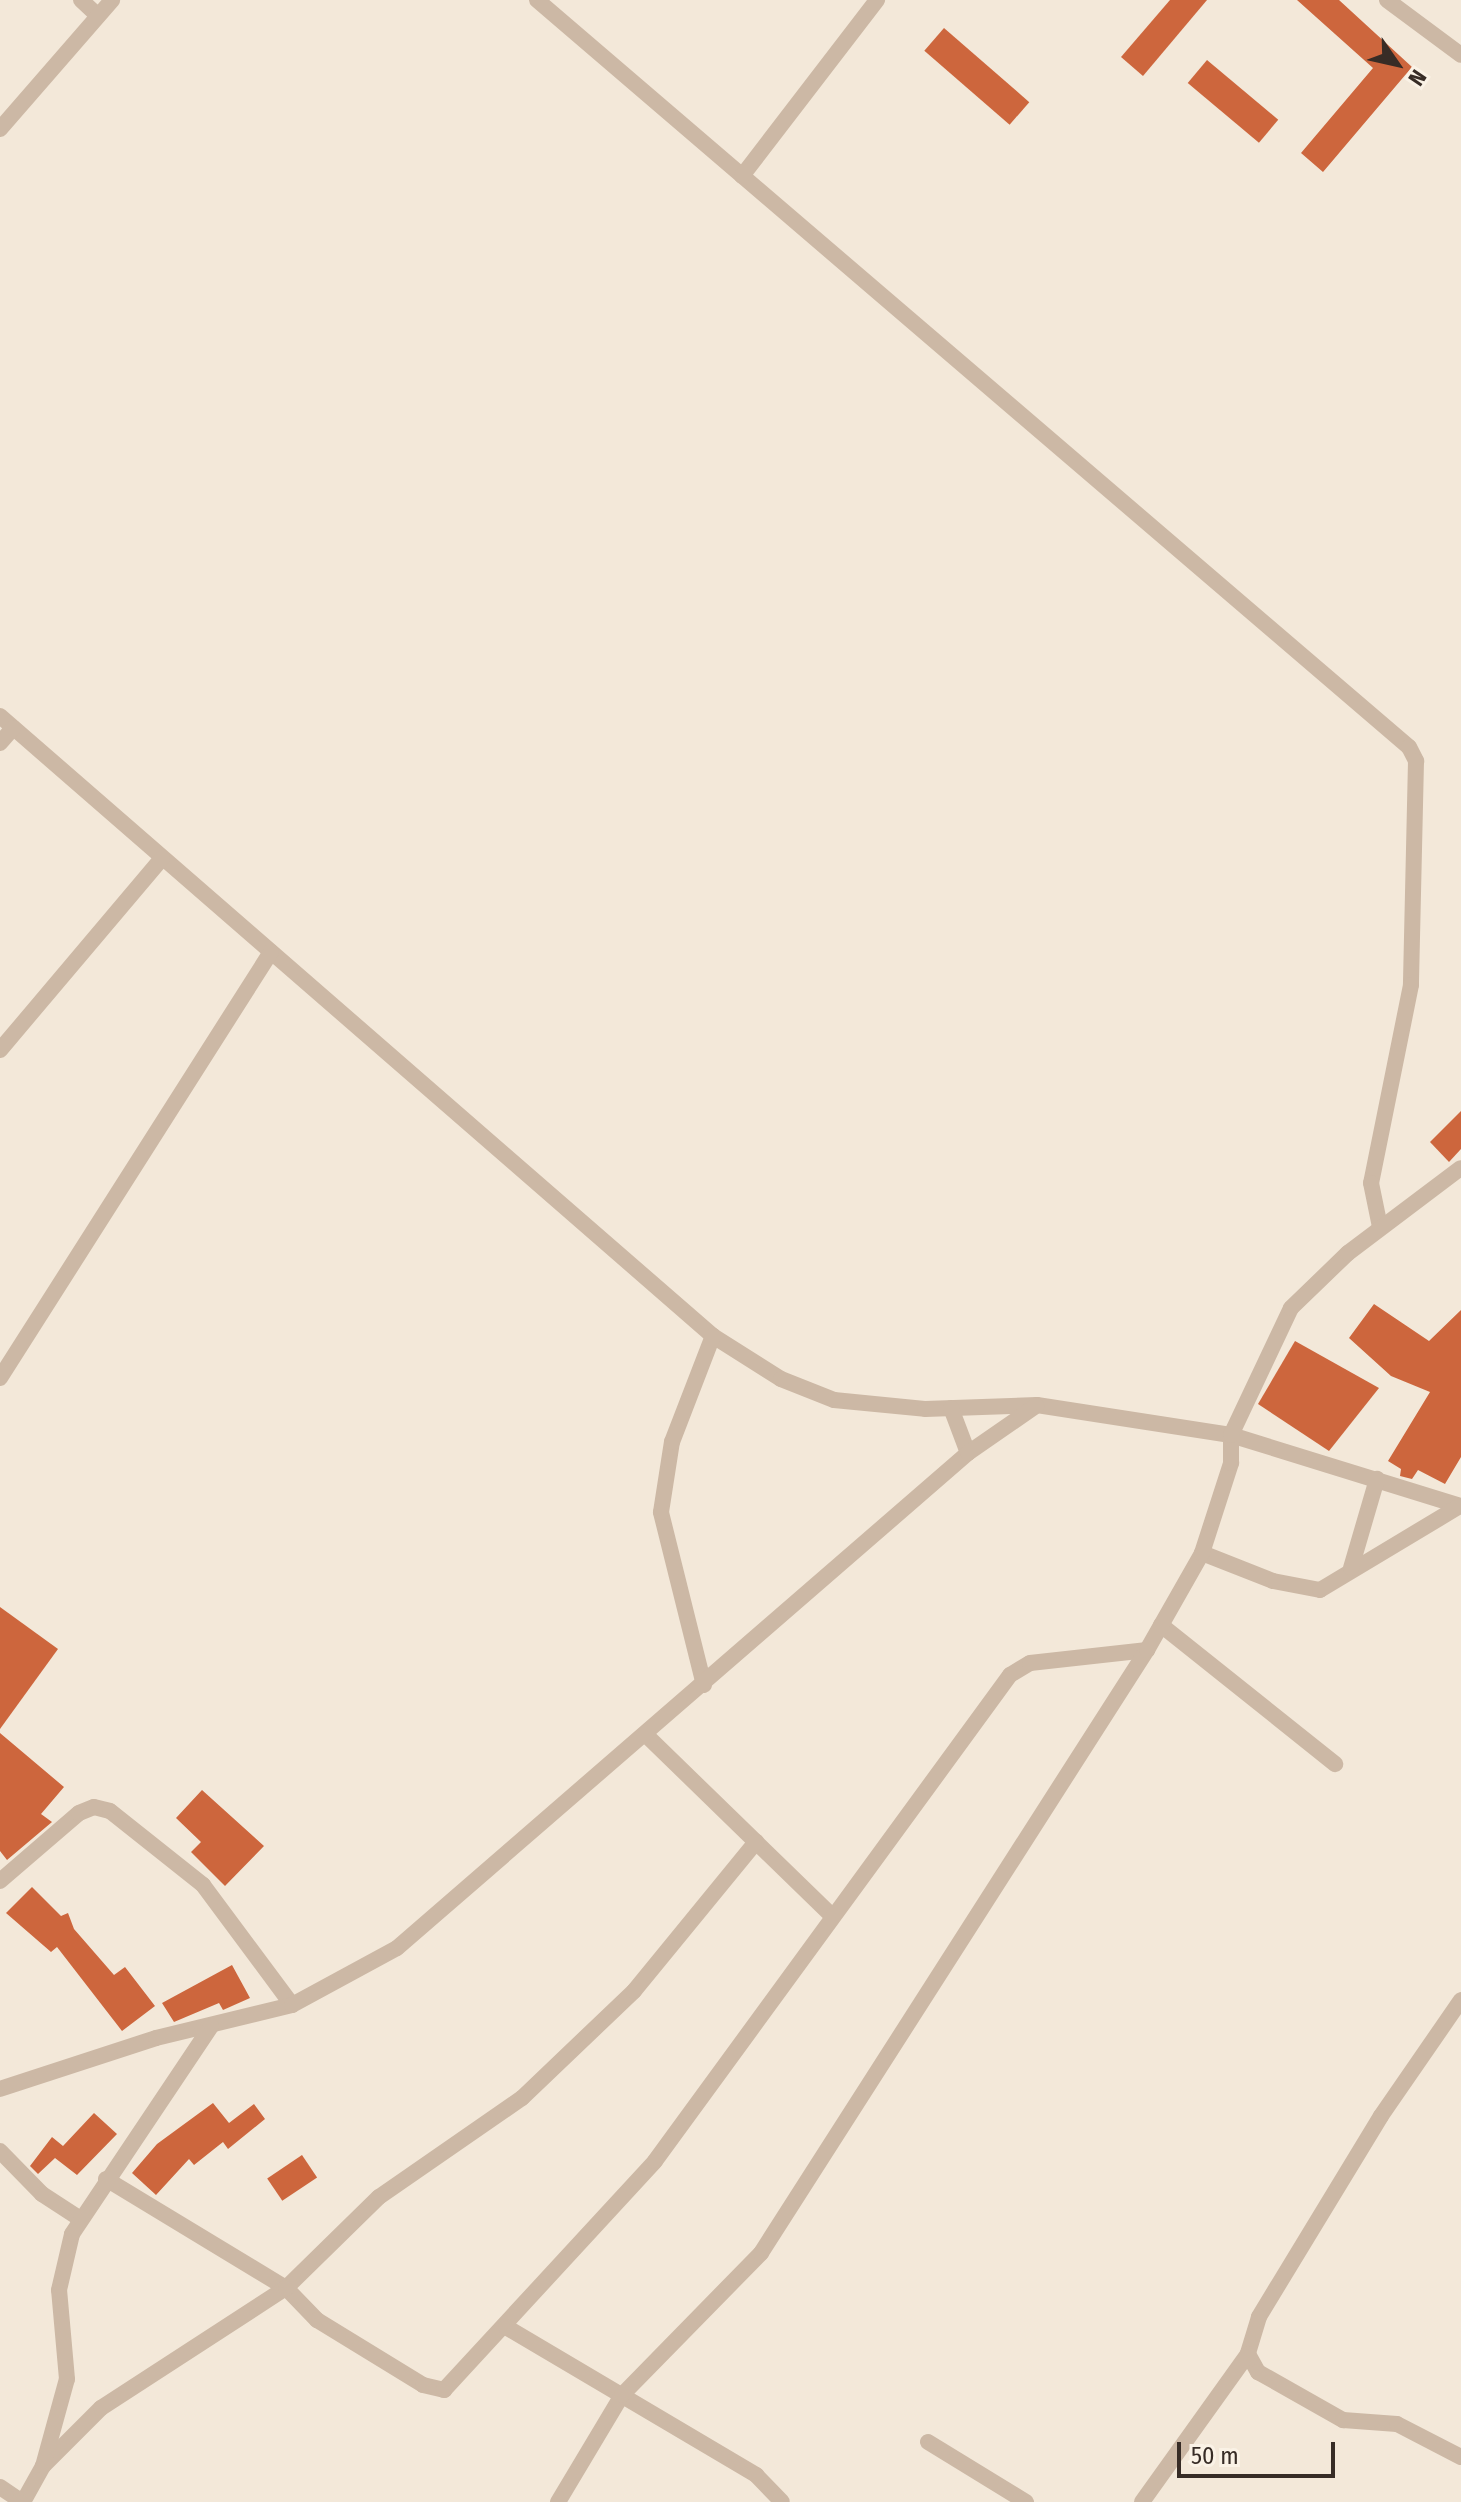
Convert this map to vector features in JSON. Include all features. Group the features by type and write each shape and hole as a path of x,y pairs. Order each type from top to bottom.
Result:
{"street":[{"path":"81,0 98,16"},
{"path":"0,129 112,0"},
{"path":"537,0 1409,747 1416,761 1411,985 1371,1183 1380,1227"},
{"path":"742,176 877,0"},
{"path":"1387,0 1461,55"},
{"path":"0,743 6,722 713,1336 781,1379 834,1400 951,1408 1037,1405 1231,1435 1461,1506"},
{"path":"0,1050 162,858"},
{"path":"0,1378 271,952"},
{"path":"558,2502 622,2395 761,2253 1147,1650 1202,1553 1231,1463 1231,1435 1291,1308 1380,1227 1461,1168"},
{"path":"704,1685 661,1512 672,1442 713,1336"},
{"path":"0,2089 292,2005 410,1939 968,1453 1037,1405"},
{"path":"951,1408 968,1453"},
{"path":"1351,1568 1377,1479"},
{"path":"1202,1553 1273,1581 1320,1590 1351,1568 1461,1506"},
{"path":"1161,1625 1335,1764"},
{"path":"106,2179 286,2288 317,2320 423,2385 444,2390 506,2327 655,2161 1010,1675 1030,1663 1147,1650"},
{"path":"646,1735 832,1916"},
{"path":"0,1881 79,1813 94,1807 110,1811 196,1877 292,2005"},
{"path":"43,2466 101,2408 286,2288 379,2197 522,2098 634,1991 756,1842"},
{"path":"1142,2502 1248,2354 1259,2317 1381,2116 1461,2000"},
{"path":"0,2487 23,2502 43,2466 67,2379 59,2290 79,2218 211,2026"},
{"path":"0,2151 42,2194 79,2218"},
{"path":"506,2327 756,2475 782,2502"},
{"path":"1248,2354 1258,2372 1343,2420 1397,2424 1461,2457"},
{"path":"928,2442 1026,2502"}],"building":[{"path":"1170,0 1207,0 1143,76 1121,57"},
{"path":"1297,0 1339,0 1412,67 1323,172 1301,153 1373,68"},
{"path":"944,28 1029,102 1010,125 924,51"},
{"path":"1207,60 1278,120 1259,143 1188,83"},
{"path":"1461,1111 1461,1149 1449,1162 1430,1142"},
{"path":"1374,1304 1429,1341 1461,1310 1461,1457 1445,1484 1418,1470 1412,1479 1400,1476 1401,1469 1388,1461 1430,1392 1391,1376 1349,1338"},
{"path":"1295,1341 1379,1388 1329,1451 1258,1404"},
{"path":"0,1607 58,1649 0,1729"},
{"path":"0,1733 64,1787 41,1814 52,1822 7,1860 0,1851"},
{"path":"202,1790 264,1846 225,1886 191,1852 201,1842 176,1818"},
{"path":"32,1887 61,1916 68,1913 74,1929 114,1975 125,1967 155,2006 122,2031 57,1947 51,1952 6,1913"},
{"path":"232,1965 250,1998 223,2010 219,2003 174,2022 162,2003"},
{"path":"213,2103 229,2123 254,2104 265,2119 228,2149 223,2142 194,2165 189,2159 156,2195 132,2173 157,2144"},
{"path":"94,2113 117,2134 77,2175 55,2158 38,2174 30,2166 52,2137 63,2146"},
{"path":"302,2155 317,2177 282,2201 267,2178"}]}
